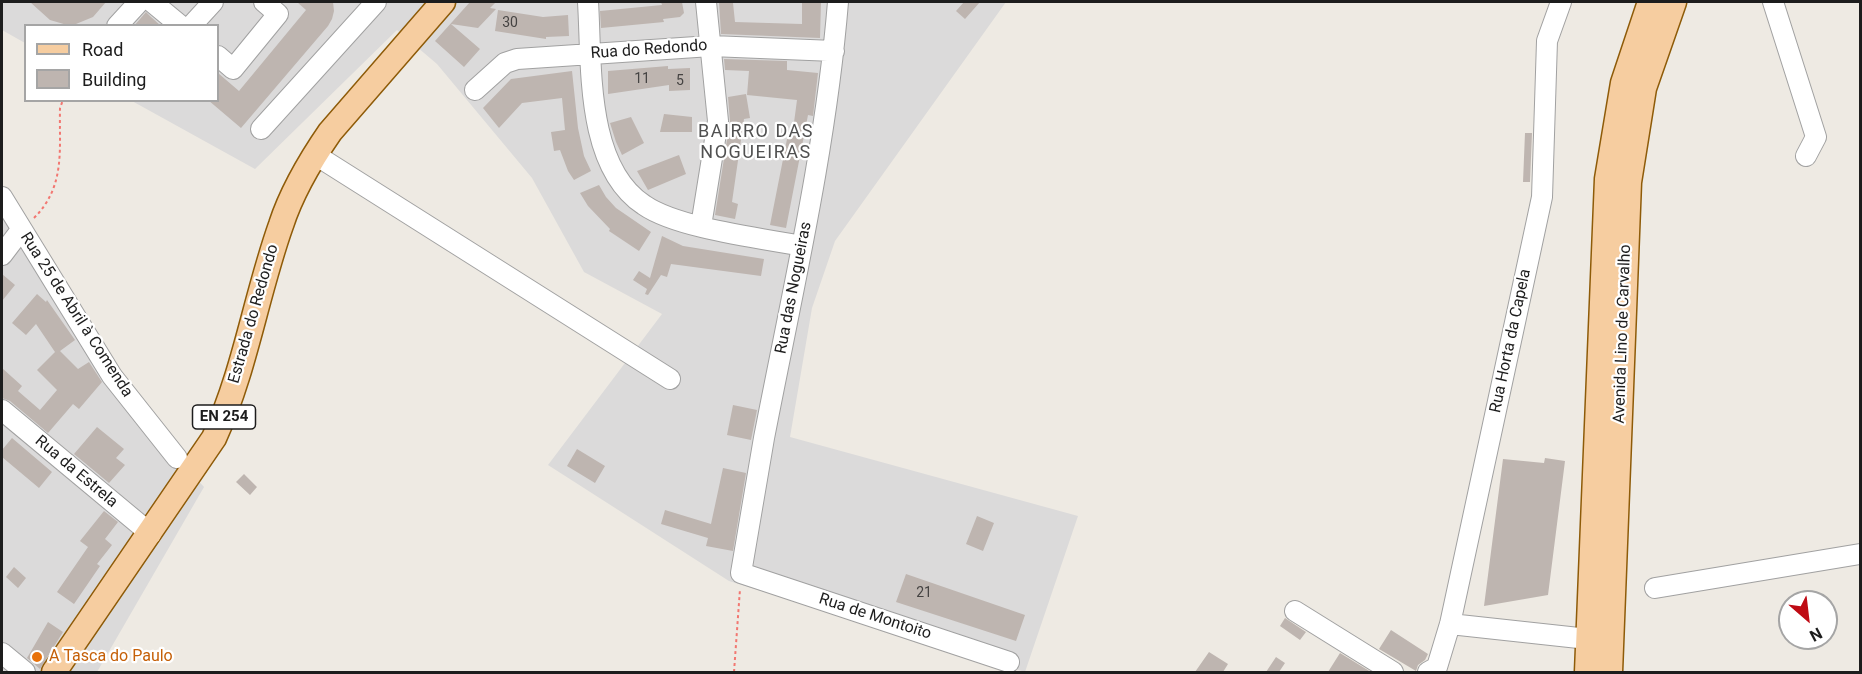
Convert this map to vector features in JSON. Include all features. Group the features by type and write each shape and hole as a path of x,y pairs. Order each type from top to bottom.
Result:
{"main road":[{"name":"Estrada do Redondo","path":"54,672 151,534 209,447 223,420 281,224 314,154 330,132 443,2"},
{"name":"Avenida Lino de Carvalho","path":"1587,672 1607,179 1623,83 1650,2"},
{"name":"Avenida Lino de Carvalho","path":"1610,672 1629,182 1644,88 1674,2"}],"street":[{"path":"119,24 139,2"},
{"path":"152,2 179,24"},
{"path":"193,24 213,2"},
{"path":"219,57 233,69 278,14 264,2"},
{"path":"261,129 373,2"},
{"path":"588,2 596,121 605,156 621,184 644,206 670,218 802,246"},
{"path":"701,226 718,122 705,2"},
{"name":"Rua das Nogueiras","path":"741,573 802,246 834,51 838,2"},
{"name":"Rua Horta da Capela","path":"1428,672 1437,667 1450,624 1542,197 1547,41 1561,2"},
{"path":"1773,2 1816,137 1806,156"},
{"name":"Rua do Redondo","path":"475,90 505,63 517,59 711,46 834,51"},
{"path":"314,154 670,379"},
{"name":"Rua 25 de Abril à Comenda","path":"2,197 112,376 177,458"},
{"path":"2,255 21,230"},
{"name":"Rua da Estrela","path":"2,410 151,534"},
{"path":"1655,588 1860,554"},
{"name":"Rua de Montoito","path":"741,573 1009,662"},
{"path":"1295,611 1393,672"},
{"path":"1450,624 1588,639"},
{"path":"2,652 25,672"}],"path":[{"path":"21,230 45,207 55,189 61,160 60,108 62,102"},
{"path":"734,672 741,573"}],"shaded area":[{"path":"2,2 1006,2 835,241 812,308 790,437 1078,516 1025,672 729,581 548,465 662,314 584,272 532,178 437,64 397,30 255,169 134,102 219,102 219,24 24,24 24,42 2,30"},
{"path":"2,211 103,377 204,487 97,672 2,672"}],"building":[{"path":"30,2 106,2 93,17 76,24 64,24 50,20"},
{"path":"297,2 333,2 334,11 328,26 241,128 210,102 219,102 219,74 239,91 306,10"},
{"path":"470,2 496,2 490,8 496,9 478,28 451,24 480,49 464,67 435,41"},
{"path":"661,2 682,2 684,13 680,17 663,19 664,22 601,28 600,11 662,5"},
{"path":"719,2 733,3 735,22 802,24 802,2 821,2 820,38 721,34"},
{"path":"964,2 980,2 965,19 956,11"},
{"path":"498,10 543,17 568,15 569,36 546,37 546,39 495,31"},
{"path":"146,12 159,24 136,24"},
{"path":"724,59 787,61 787,70 818,73 813,116 808,115 786,228 770,225 789,129 793,130 797,100 747,95 749,71 725,70"},
{"path":"668,66 668,69 690,68 690,90 669,91 669,85 608,94 608,71"},
{"path":"572,71 578,128 584,156 591,171 574,180 560,150 554,151 551,132 565,130 562,98 522,103 499,128 483,108 511,79"},
{"path":"746,94 750,118 744,119 732,202 738,204 735,219 715,215 730,121 728,97"},
{"path":"664,114 692,117 692,132 660,132"},
{"path":"631,117 644,143 622,155 610,123"},
{"path":"1525,133 1532,133 1530,182 1523,182"},
{"path":"679,155 686,174 648,190 637,171"},
{"path":"599,185 616,208 651,232 639,251 609,231 610,229 588,206 580,193"},
{"path":"662,236 683,246 764,259 761,276 671,264 667,277 661,275 648,295 645,294 647,289 633,280 639,271 650,278"},
{"path":"2,274 15,285 2,301"},
{"path":"37,294 46,302 47,300 75,340 60,351 78,369 89,362 102,382 79,409 73,404 48,433 10,401 2,398 2,368 22,386 18,391 40,410 57,390 37,370 55,352 36,324 26,335 12,323"},
{"path":"733,405 757,410 751,440 727,435"},
{"path":"97,427 124,449 116,458 125,465 109,483 74,454"},
{"path":"12,438 52,472 39,488 2,457 2,450"},
{"path":"577,449 605,466 595,483 567,466"},
{"path":"1545,458 1565,461 1548,595 1484,606 1503,459 1544,463"},
{"path":"723,468 746,473 733,551 706,546 708,538 661,524 665,510 711,524"},
{"path":"244,474 257,487 250,495 236,482"},
{"path":"104,511 118,522 105,539 112,545 97,564 100,566 74,604 57,592 88,547 80,541"},
{"path":"977,516 994,523 983,551 966,544"},
{"path":"14,567 26,578 18,588 6,577"},
{"path":"906,574 1025,615 1016,641 896,602"},
{"path":"1285,618 1306,632 1300,640 1280,626"},
{"path":"48,622 63,632 40,669 27,658"},
{"path":"1391,630 1428,654 1425,660 1418,665 1416,671 1379,649"},
{"path":"1209,652 1228,664 1223,672 1195,672"},
{"path":"1340,653 1371,672 1328,672"},
{"path":"1276,657 1285,663 1279,672 1266,672"}],"place":[{"name":"A Tasca do Paulo","path":"37,657"}],"district":[{"name":"BAIRRO DAS NOGUEIRAS","path":"756,142"}]}
